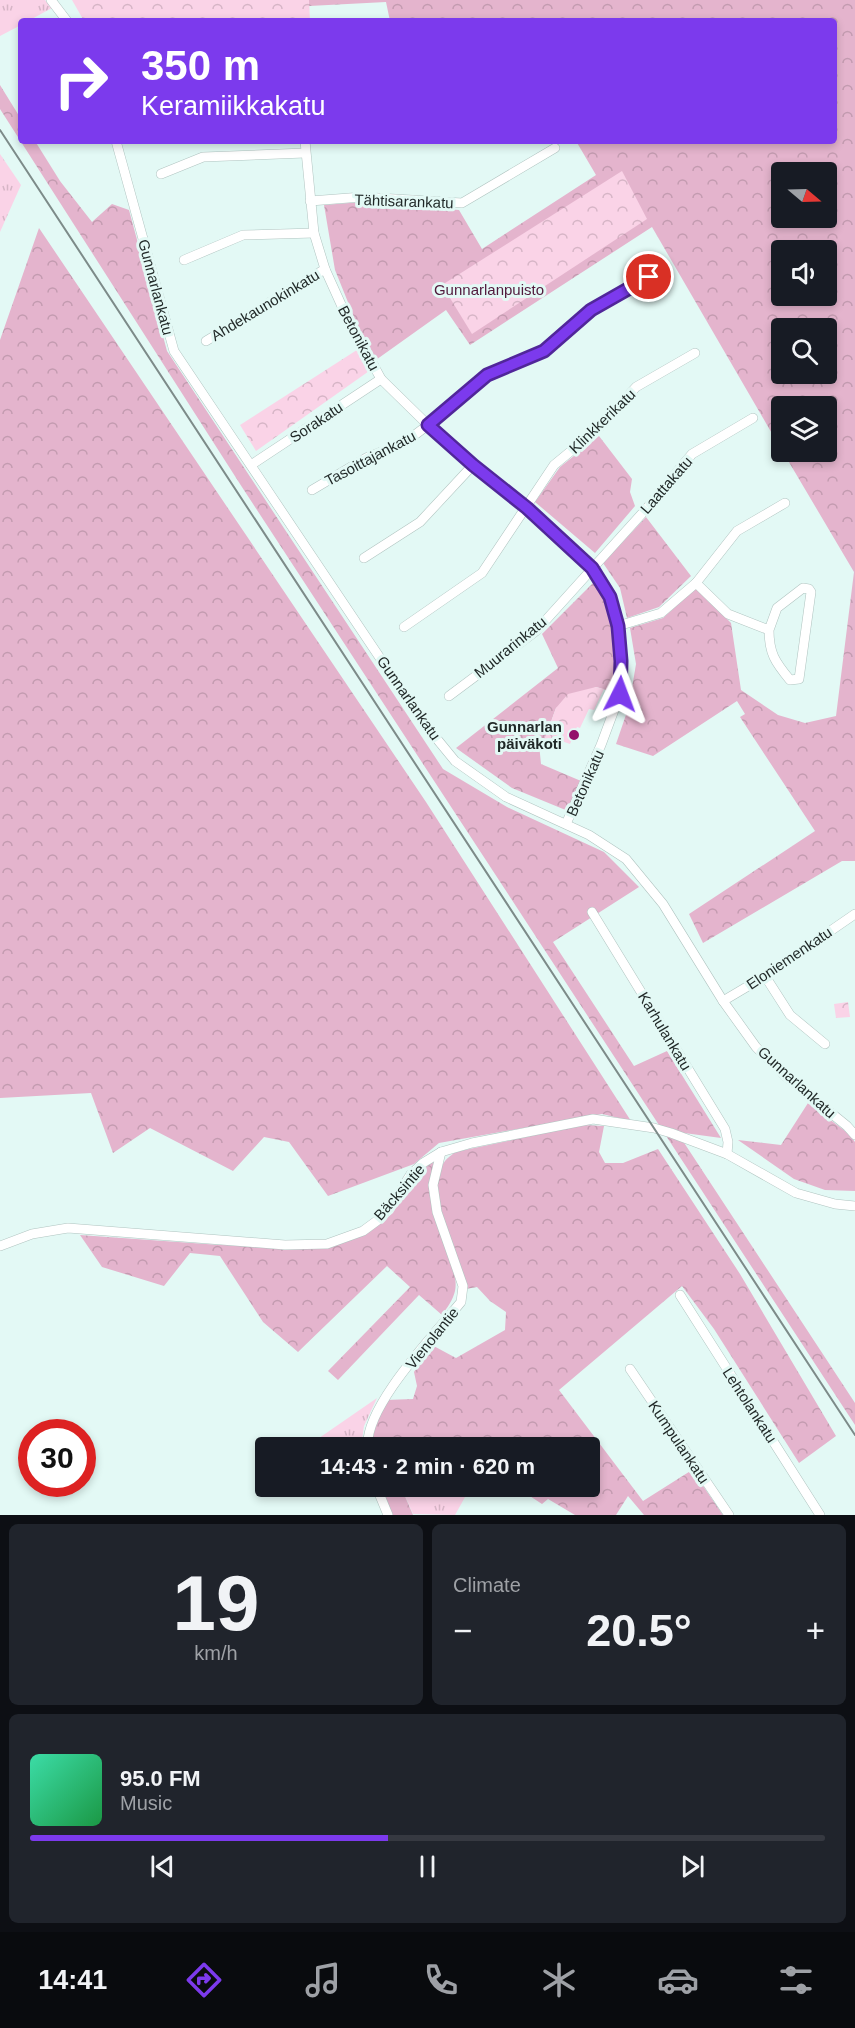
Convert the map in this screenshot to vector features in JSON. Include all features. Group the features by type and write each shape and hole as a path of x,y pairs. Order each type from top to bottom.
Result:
{"street":[{"path":"51,0 65,18"},
{"name":"Gunnarlankatu","path":"117,144 174,351 423,722 447,753 460,765 506,797 601,842 631,865 663,904 723,1001 756,1047 783,1074 855,1135"},
{"name":"Betonikatu","path":"305,144 314,233 325,270 344,311 381,379 428,425 527,508 592,568 610,597 618,626 621,661 620,694 601,745 566,824"},
{"name":"Tähtisarankatu","path":"310,201 362,197 462,203 555,148"},
{"path":"161,174 203,157 305,153"},
{"path":"183,260 243,235 314,233"},
{"name":"Ahdekaunokinkatu","path":"206,341 325,270"},
{"name":"Tasoittajankatu","path":"312,490 366,458 404,443 487,375 544,351 591,310 649,277"},
{"name":"Klinkkerikatu","path":"404,627 482,573 554,465 599,428 636,387 695,353"},
{"name":"Sorakatu","path":"251,465 381,379"},
{"name":"Laattakatu","path":"592,568 692,454 753,418"},
{"path":"363,558 420,522 473,465"},
{"path":"618,626 661,613 696,583 737,531 785,503"},
{"name":"Muurarinkatu","path":"449,696 536,631 592,568"},
{"path":"696,583 728,614 769,630"},
{"path":"802,588 809,589 811,592 799,679 790,680 779,667 770,652 769,630 777,608 802,588"},
{"name":"Karhulankatu","path":"592,912 725,1129 728,1142 727,1154"},
{"name":"Eloniemenkatu","path":"723,1001 765,976 855,914"},
{"path":"765,976 790,1014 825,1044"},
{"path":"847,1126 855,1118"},
{"name":"Bäcksintie","path":"0,1246 32,1234 68,1228 285,1245 327,1244 363,1230 378,1220 392,1204 411,1174 441,1152 472,1143 593,1119 654,1128 727,1154 796,1193 826,1202 855,1206"},
{"name":"Vienolantie","path":"368,1437 372,1419 388,1390 461,1302 463,1286 437,1212 433,1185 441,1152"},
{"name":"Lehtolankatu","path":"680,1295 820,1515"},
{"name":"Kumpulankatu","path":"630,1369 729,1515"},
{"path":"381,1497 388,1515"}],"green space":[{"path":"0,0 45,0 52,8 34,18 18,18 18,27 0,36"},
{"path":"72,0 309,0 310,18 82,18"},
{"path":"309,0 855,0 855,861 842,861 703,943 689,914 815,831 740,717 745,714 737,701 653,756 616,744 629,706 636,664 630,628 663,618 696,588 731,623 741,690 778,715 805,723 836,716 854,572 789,462 837,462 837,396 771,396 771,432 652,227 470,345 446,310 366,367 358,327 335,270 324,205 362,202 459,210 482,249 596,175 578,144 837,144 837,18 389,18 386,2 309,6"},
{"path":"0,85 18,114 18,137 0,109"},
{"path":"22,144 37,144 60,181 92,222 112,204 129,210 167,351 443,769 507,807 604,852 639,887 553,942 634,1066 667,1051 721,1138 677,1132 855,1403 855,1425 240,484"},
{"path":"0,154 21,185 0,232"},
{"name":"Gunnarlanpuisto","path":"622,171 647,219 472,334 442,285"},
{"path":"39,228 426,802 631,1121 602,1114 439,1143 414,1164 328,1196 289,1142 264,1137 233,1171 150,1128 113,1153 91,1093 0,1098 0,340"},
{"path":"360,348 372,369 256,451 240,425"},
{"path":"599,436 632,479 630,492 635,506 595,553 535,502 560,467"},
{"path":"646,517 691,576 659,607 627,618 620,588 603,563"},
{"path":"595,581 613,621 618,655 616,693 596,687 556,708 544,741 539,744 541,764 581,781 568,811 512,788 456,748 558,668 542,634"},
{"path":"596,687 604,689 594,710 589,709 580,728 577,727 570,744 556,739 554,744 544,741 556,708 568,694"},
{"path":"848,1002 850,1017 836,1018 834,1004"},
{"path":"808,1103 849,1134 855,1142 855,1191 825,1190 794,1179 738,1140 781,1145"},
{"path":"583,1125 604,1126 599,1152 605,1163 623,1163 658,1149 740,1274 836,1436 799,1463 714,1329 682,1286 559,1390 595,1437 373,1437 376,1419 386,1400 413,1399 417,1386 414,1372 430,1344 456,1358 505,1330 506,1312 490,1301 477,1287 466,1289 444,1224 438,1188 439,1173 445,1161 455,1152"},
{"path":"433,1161 435,1165 432,1202 454,1271 456,1282 453,1298 442,1315 419,1295 338,1380 328,1371 410,1287 387,1266 298,1352 263,1322 220,1256 190,1253 164,1286 102,1267 80,1235 220,1245 329,1247 371,1231 393,1213 410,1182"},
{"path":"377,1398 364,1426 362,1437 320,1437"},
{"path":"600,1444 643,1501 692,1470 723,1515 644,1515 628,1496 616,1515 575,1515 548,1499 542,1504 531,1497 600,1497"},
{"path":"385,1497 405,1497 413,1515 392,1515"},
{"path":"405,1497 465,1497 455,1515 413,1514"}],"railway":[{"path":"0,130 855,1435"}],"place":[{"name":"Gunnarlan päiväkoti","path":"574,735"}],"route":[{"path":"620,694 621,661 618,626 610,597 592,568 527,508 428,425 487,375 544,351 591,310 649,277"}]}
